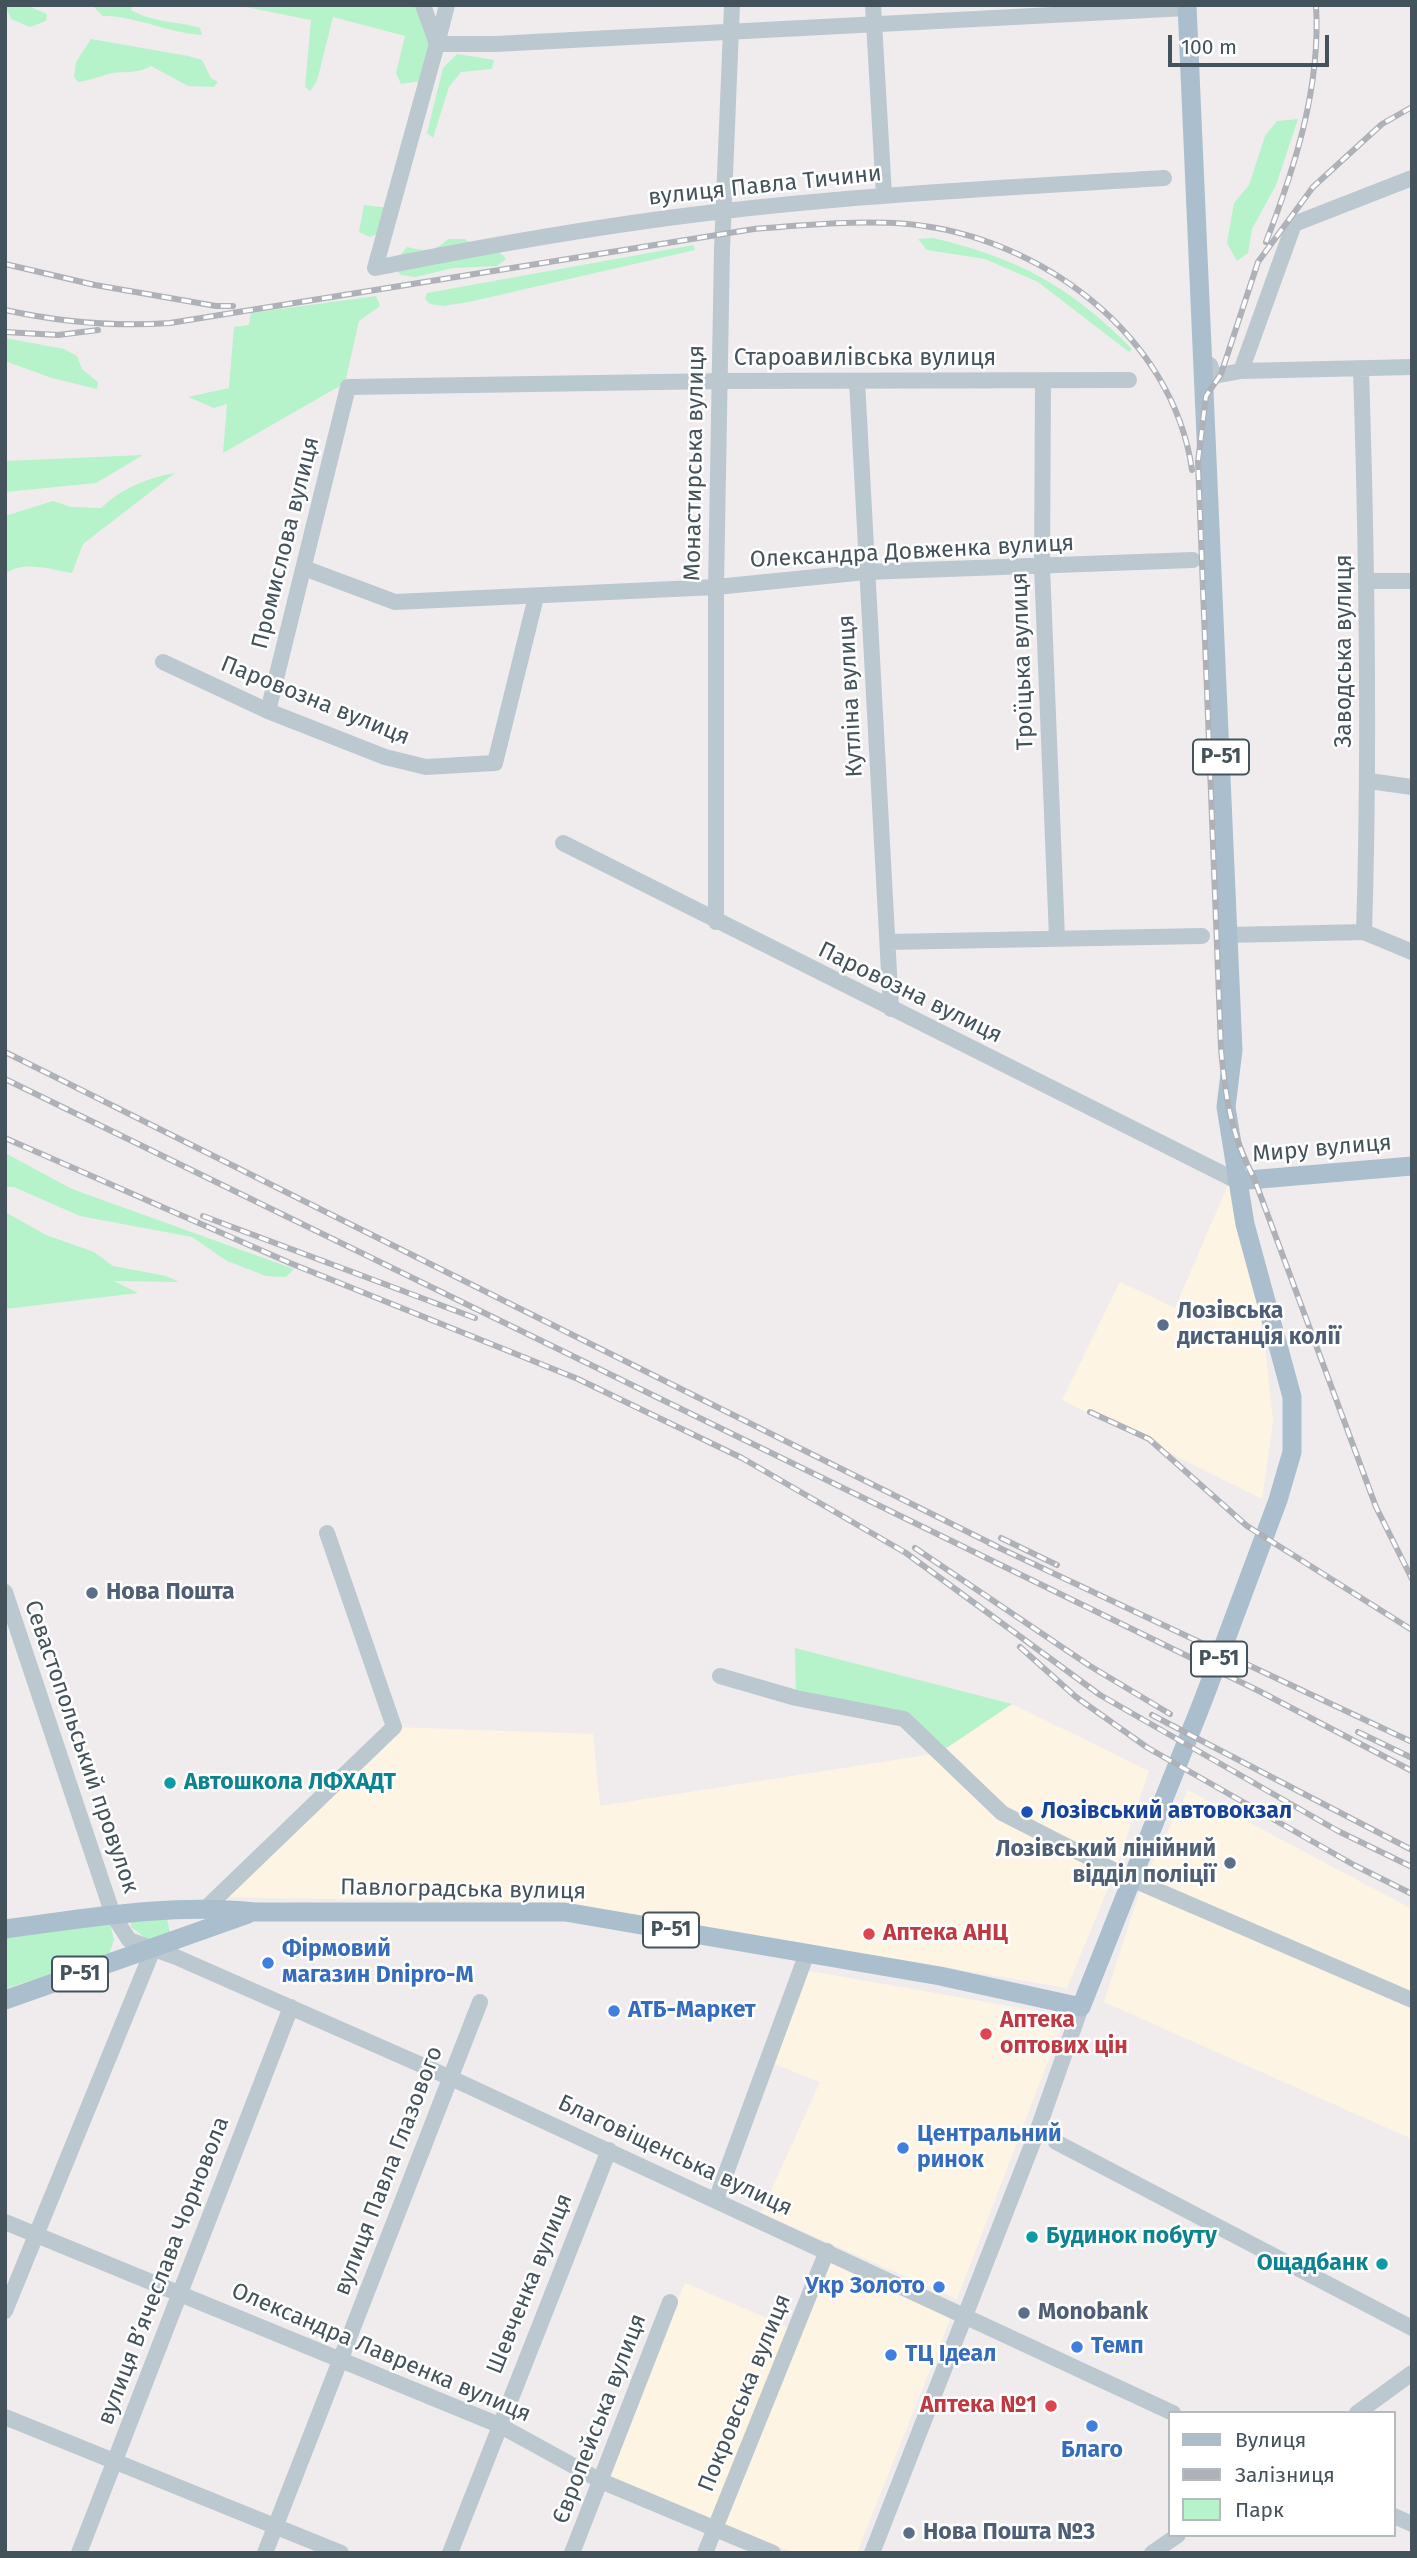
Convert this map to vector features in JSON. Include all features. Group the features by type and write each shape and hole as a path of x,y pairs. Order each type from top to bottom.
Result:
{"main road":[{"name":"Р-51","path":"1082,2007 1158,1818 1278,1500 1292,1452 1292,1397 1245,1224 1226,1107 1233,1050 1187,6"},
{"name":"Миру вулиця","path":"1237,1181 1412,1166"},
{"name":"Павлоградська вулиця","path":"5,1929 151,1909 207,1907 255,1912 565,1912 940,1976 1082,2007"},
{"name":"Павлоградська вулиця","path":"5,2000 255,1912"}],"street":[{"path":"423,5 437,44"},
{"path":"437,44 447,5"},
{"name":"Монастирська вулиця","path":"716,922 719,381 732,5"},
{"path":"873,5 884,195"},
{"path":"437,44 495,44 732,32 1187,6"},
{"name":"вулиця Павла Тичини","path":"437,44 375,268 513,241 724,211 884,195 1164,178"},
{"path":"1241,371 1294,224 1412,178"},
{"path":"1210,365 1214,376 1241,371 1412,367"},
{"name":"Заводська вулиця","path":"1361,369 1368,581 1368,781 1364,932"},
{"name":"Староавилівська вулиця","path":"348,387 719,381 1129,380"},
{"name":"Кутліна вулиця","path":"858,381 891,1009"},
{"name":"Троїцька вулиця","path":"1043,382 1042,566 1057,938"},
{"name":"Промислова вулиця","path":"268,710 348,387"},
{"name":"Олександра Довженка вулиця","path":"304,568 395,602 716,587 866,572 1193,560"},
{"path":"1368,581 1412,581"},
{"name":"Паровозна вулиця","path":"163,662 268,710 384,757 426,767 495,763 536,597"},
{"path":"1368,781 1412,788"},
{"name":"Паровозна вулиця","path":"563,843 1237,1181"},
{"path":"1228,935 1364,932 1412,952"},
{"path":"888,942 1202,936"},
{"path":"207,1907 394,1727 327,1533"},
{"name":"Севастопольський провулок","path":"5,1592 113,1915"},
{"path":"720,1676 796,1698 904,1719 1002,1813 1132,1880 1412,2000"},
{"name":"Благовіщенська вулиця","path":"113,1915 129,1940 154,1947 451,2078 966,2314 1169,2411"},
{"path":"5,2311 154,1947"},
{"path":"716,2200 807,1953"},
{"name":"вулиця Павла Глазового","path":"265,2553 480,2002"},
{"name":"вулиця В’ячеслава Чорновола","path":"79,2553 291,2007"},
{"path":"872,2553 1082,2007"},
{"path":"1056,2142 1412,2328"},
{"name":"Шевченка вулиця","path":"450,2553 609,2150"},
{"name":"Олександра Лавренка вулиця","path":"5,2222 499,2424 601,2481 773,2553"},
{"name":"Покровська вулиця","path":"705,2553 827,2251"},
{"name":"Європейська вулиця","path":"572,2553 670,2302"},
{"path":"1360,2411 1412,2373"},
{"path":"5,2417 113,2463 341,2553"},
{"path":"1396,2517 1412,2524"},
{"path":"1152,2553 1175,2537"}],"shaded area":[{"path":"1231,1178 1264,1336 1273,1421 1262,1499 1062,1400 1120,1282 1175,1308"},
{"path":"1012,1704 1149,1771 1115,1871 1067,1988 568,1903 218,1897 394,1727 593,1734 600,1806 939,1753"},
{"path":"1188,1790 1412,1909 1412,2139 1104,2002 1142,1884"},
{"name":"Центральний ринок","path":"798,1969 1049,2013 1057,2018 1060,2030 957,2299 761,2213 820,2082 764,2060"},
{"path":"832,2260 951,2317 857,2553 795,2553 605,2480 685,2283 799,2332"}],"green space":[{"path":"5,5 26,5 47,14 46,21 30,27 11,19"},
{"path":"92,5 133,5 131,10 157,20 200,28 202,35 126,18 103,16"},
{"path":"236,5 423,5 437,44 421,81 401,84 396,73 405,36 333,17 317,81 310,91 305,87 311,20"},
{"path":"91,39 202,60 211,78 218,82 214,87 188,86 151,66 78,82 74,77 76,62"},
{"path":"457,54 494,60 492,69 461,72 449,87 433,138 427,133 443,68"},
{"path":"1298,119 1276,185 1252,229 1248,253 1237,261 1227,243 1234,203 1249,185 1265,136 1277,121"},
{"path":"364,205 388,208 382,232 370,237 359,232"},
{"path":"933,238 991,255 1041,277 1087,308 1132,349 1129,352 1038,282 985,259 927,250 918,239"},
{"path":"448,239 465,239 477,247 498,252 506,259 497,266 453,268 416,277 401,275 396,270 397,259 407,247 429,250"},
{"path":"693,245 695,250 469,302 443,306 430,304 425,299 427,293"},
{"path":"376,296 380,306 359,321 345,383 223,453 227,404 214,408 188,397 229,388 234,327 249,325 251,313"},
{"path":"5,338 64,349 77,356 82,369 98,382 97,389 52,378 5,361"},
{"path":"143,455 96,483 5,492 5,461"},
{"path":"175,473 83,544 72,573 28,567 11,570 5,575 5,516 53,501 71,507 101,508 135,485"},
{"path":"5,1153 72,1189 294,1269 286,1277 266,1276 227,1261 192,1237 80,1216 14,1187 5,1187"},
{"path":"5,1212 46,1235 94,1252 113,1266 166,1276 179,1282 114,1281 138,1293 5,1309"},
{"path":"795,1648 1012,1704 939,1753 904,1719 796,1698"},
{"path":"167,1919 170,1933 162,1939 147,1939 131,1927 131,1920"},
{"path":"110,1923 114,1940 109,1954 5,1989 5,1936"}],"railway":[{"path":"1266,242 1287,185 1304,126 1314,66 1316,5"},
{"path":"1412,107 1382,124 1313,187 1258,262 1221,374 1206,396 1198,462 1221,1048 1227,1098 1240,1146 1376,1507 1412,1579"},
{"path":"5,310 87,323 170,323 754,229 850,223 908,224 957,232 1005,249 1050,272 1092,301 1128,336 1158,376 1180,421 1192,470"},
{"path":"5,264 95,285 216,306 233,306"},
{"path":"5,332 58,335 98,330"},
{"path":"5,1052 998,1547"},
{"path":"5,1079 1259,1691 1412,1771"},
{"path":"5,1138 290,1263 578,1379 742,1458 906,1553 1100,1695 1338,1831 1412,1867"},
{"path":"203,1216 475,1318"},
{"path":"1090,1412 1149,1439 1247,1526 1412,1630"},
{"path":"1001,1538 1057,1565"},
{"path":"989,1543 1412,1742"},
{"path":"915,1548 1090,1666 1170,1714"},
{"path":"1020,1647 1076,1697 1148,1748 1354,1865 1412,1894"},
{"path":"1152,1715 1412,1850"},
{"path":"1358,1732 1412,1758"}],"place":[{"name":"Лозівська дистанція колії","path":"1163,1325"},
{"name":"Нова Пошта","path":"92,1593"},
{"name":"Автошкола ЛФХАДТ","path":"170,1783"},
{"name":"Лозівський автовокзал","path":"1027,1812"},
{"name":"Лозівський лінійний відділ поліції","path":"1230,1863"},
{"name":"Аптека АНЦ","path":"869,1934"},
{"name":"Фірмовий магазин Dnipro-M","path":"268,1963"},
{"name":"АТБ-Маркет","path":"614,2011"},
{"name":"Аптека оптових цін","path":"986,2034"},
{"name":"Центральний ринок","path":"903,2148"},
{"name":"Будинок побуту","path":"1032,2237"},
{"name":"Ощадбанк","path":"1382,2264"},
{"name":"Укр Золото","path":"939,2287"},
{"name":"Monobank","path":"1024,2313"},
{"name":"Темп","path":"1077,2347"},
{"name":"ТЦ Ідеал","path":"891,2355"},
{"name":"Аптека №1","path":"1051,2406"},
{"name":"Благо","path":"1092,2426"},
{"name":"Нова Пошта №3","path":"909,2533"}]}
